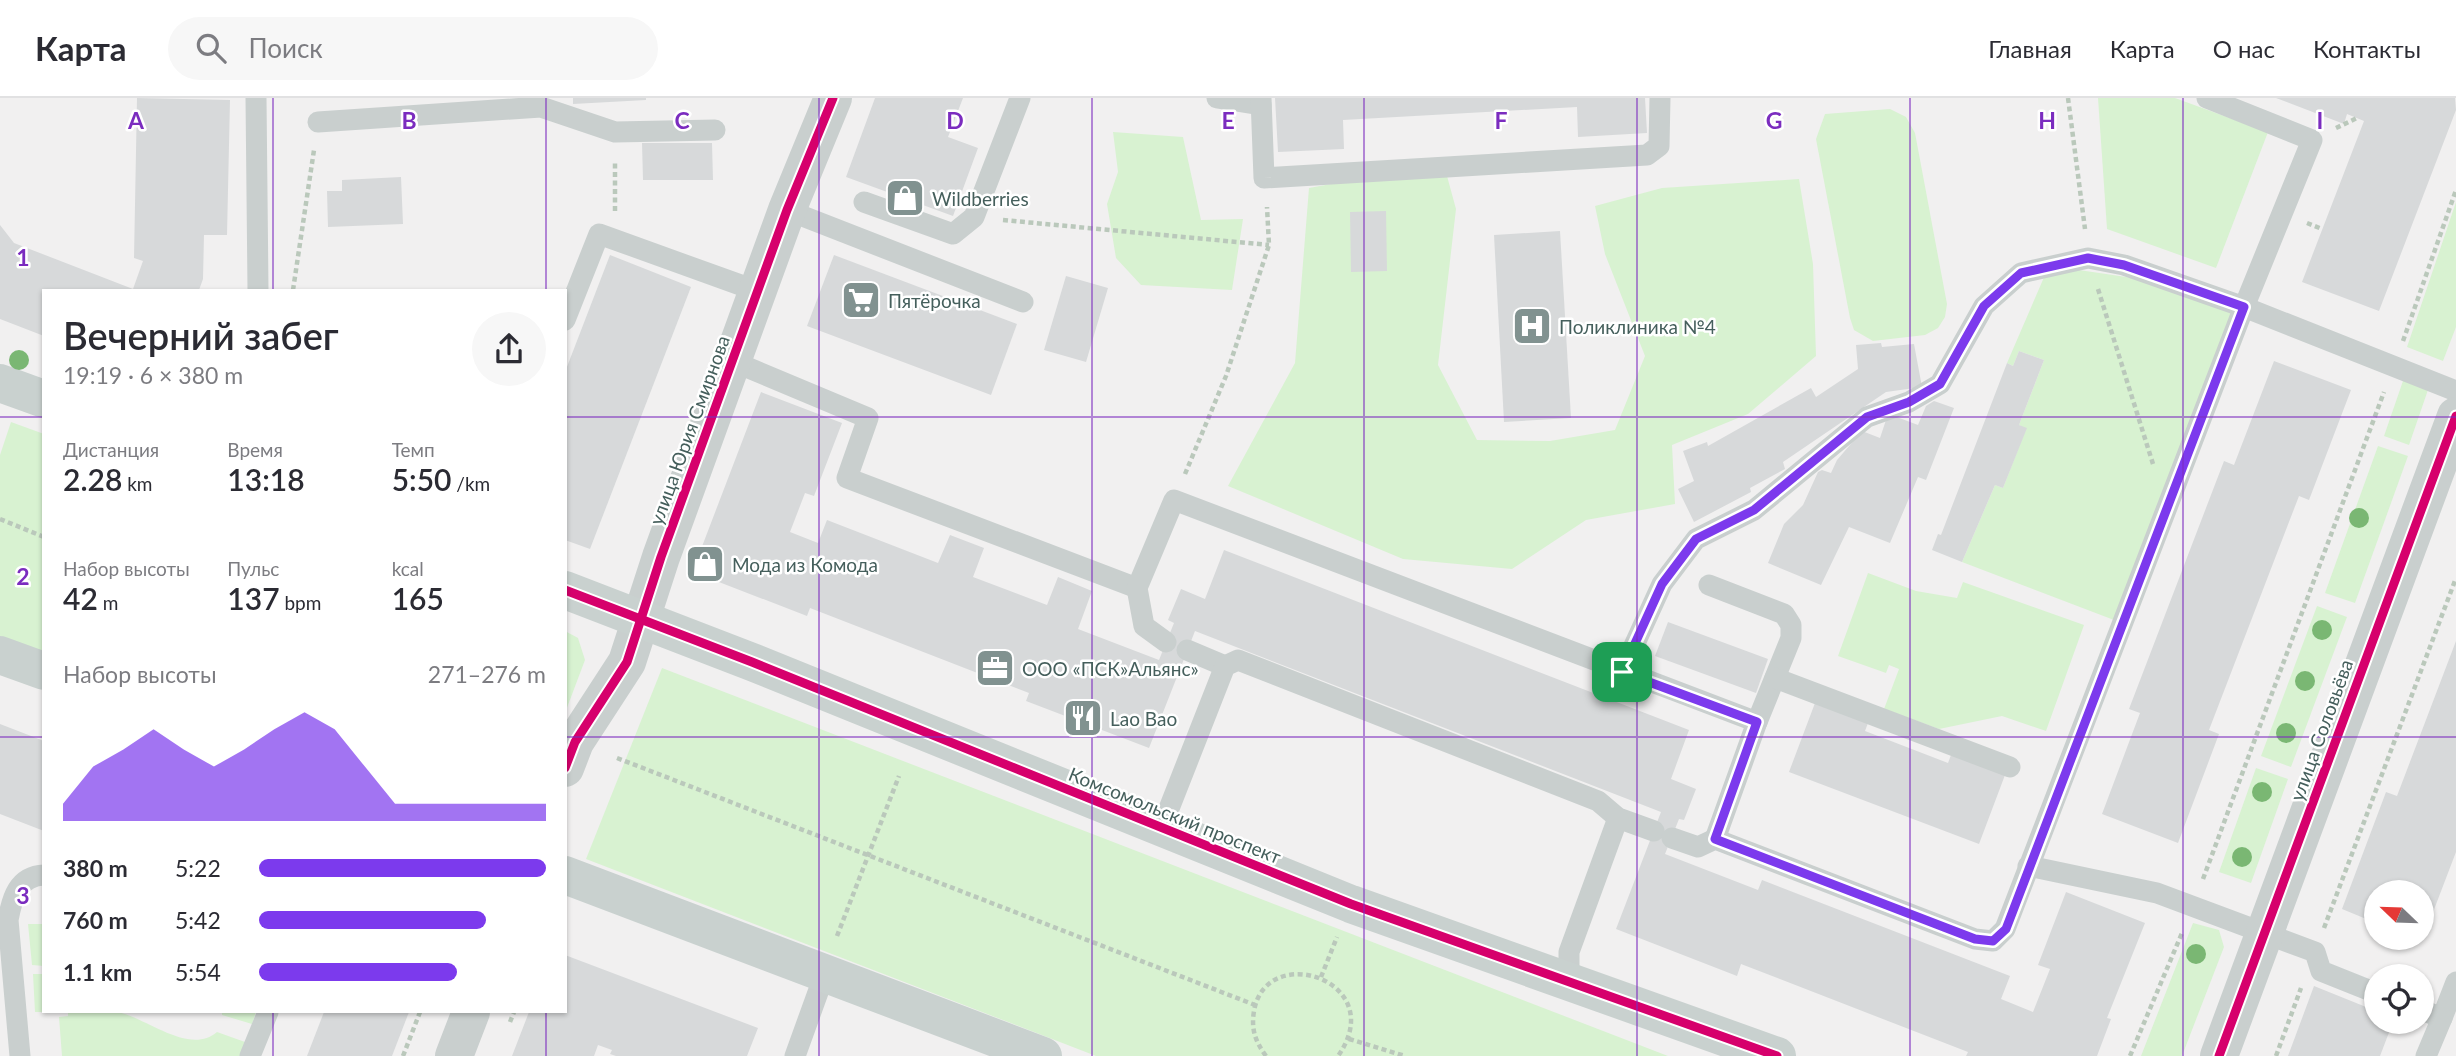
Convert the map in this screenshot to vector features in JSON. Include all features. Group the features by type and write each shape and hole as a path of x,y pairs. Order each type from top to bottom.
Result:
{"street":[{"name":"улица Юрия Смирнова","path":"567,763 575,742 627,662 787,210 833,98"},
{"path":"0,383 42,398"},
{"name":"улица Соловьёва","path":"2219,1056 2456,416"},
{"name":"Комсомольский проспект","path":"567,591 641,618 1351,904 1569,979 1777,1056"},
{"path":"0,655 42,670"},
{"path":"567,876 1043,1056"},
{"path":"454,1056 471,1013"}],"lane":[{"path":"256,98 258,289"},
{"path":"864,202 953,234 974,217 1020,98"},
{"path":"1217,98 1261,101 1264,178 1647,155 1659,146 1662,132 1660,98"},
{"path":"1715,839 1975,939 1993,941 2006,929 2244,307 2312,140 2207,98"},
{"path":"318,122 541,102 615,132 715,130"},
{"path":"787,210 1023,302"},
{"path":"567,315 600,234 760,292"},
{"path":"1622,672 1662,584 1696,539 1754,510 1867,417 1909,402 1940,384 1984,306 2021,273 2088,258 2124,265 2244,307 2456,391"},
{"path":"732,361 868,418 847,478 1137,588"},
{"path":"1167,642 1144,626 1137,588 1174,500 1757,722"},
{"path":"1161,829 1225,666 1238,660 1598,801 1618,818 1698,847 1715,839 1791,638 1791,625 1784,614 1709,585"},
{"path":"1187,650 1225,666"},
{"path":"1775,678 2010,767"},
{"path":"1569,979 1569,952 1618,818"},
{"path":"2028,866 2157,893 2264,931 2315,952 2321,971 2364,987"},
{"path":"20,1056 8,920 11,900 22,883 42,876"},
{"path":"794,1056 825,973"},
{"path":"2434,1011 2456,982"},
{"path":"250,1056 268,1013"},
{"path":"2426,1056 2429,1034"}],"path":[{"path":"2068,98 2088,258 2166,509"},
{"path":"293,289 318,122"},
{"path":"615,132 615,239"},
{"path":"1174,500 1226,376 1269,245 1264,178"},
{"path":"2130,1056 2193,906 2394,365 2456,190"},
{"path":"974,217 1269,245"},
{"path":"0,519 42,536"},
{"path":"2276,1056 2456,578"},
{"path":"617,758 1255,1005"},
{"path":"837,936 899,776"},
{"path":"1321,977 1340,930"},
{"path":"1266,1056 1257,1045 1252,1025 1255,1005 1266,988 1284,976 1304,973 1321,977 1338,989 1348,1003 1352,1021 1349,1039 1338,1056"},
{"path":"403,1056 420,1013"},
{"path":"1349,1039 1405,1056"}],"green space":[{"path":"2098,98 2175,98 2268,132 2216,268 2107,229"},
{"path":"1890,109 1906,117 1915,133 1947,304 1945,317 1938,328 1925,335 1873,341 1854,330 1850,318 1816,139 1825,114"},
{"path":"1113,132 1183,137 1201,220 1243,219 1232,290 1141,285 1116,258 1107,204 1118,172"},
{"path":"1447,176 1456,209 1438,365 1477,440 1550,441 1615,430 1645,356 1605,254 1595,206 1662,188 1799,179 1813,264 1816,356 1748,414 1672,445 1675,504 1586,520 1512,569 1403,559 1228,486 1295,363 1309,188 1353,180"},
{"path":"2456,202 2456,327 2443,361 2407,347"},
{"path":"2079,270 2133,278 2233,312 2114,620 1962,562 1995,485 2003,488 2026,429 2019,425 2044,360 2019,351 2013,366 2007,363 2045,275"},
{"path":"2404,378 2429,387 2409,445 2384,436"},
{"path":"11,422 42,433 42,652 0,636 0,455"},
{"path":"2378,446 2408,456 2355,603 2325,593"},
{"path":"1868,573 1916,591 1957,598 1963,582 2084,625 2046,731 2002,716 1939,729 1884,709 1899,669 1889,665 1886,673 1838,656"},
{"path":"2317,606 2347,617 2291,767 2261,756"},
{"path":"567,632 578,638 585,660 567,708"},
{"path":"662,668 1668,1056 1096,1056 586,859"},
{"path":"2256,768 2288,779 2251,883 2219,872"},
{"path":"2193,923 2219,930 2224,947 2182,1056 2141,1056"},
{"path":"28,924 42,924 42,966 32,965"},
{"path":"33,974 42,974 42,1012 35,1012"},
{"path":"68,1013 121,1013 181,1038 206,1038 217,1032 245,1042 240,1056 62,1056 59,1017 68,1016"},
{"path":"222,1013 256,1013 252,1024"}],"building":[{"path":"137,98 230,100 227,235 204,235 203,279 199,289 133,289 143,261 134,258"},
{"path":"573,98 646,98 646,100 573,104"},
{"path":"875,98 963,98 948,137 978,148 953,216 846,177"},
{"path":"1275,98 1645,98 1647,133 1578,137 1577,107 1343,120 1344,149 1278,152"},
{"path":"2276,98 2455,98 2456,110 2379,311 2302,282 2364,121 2347,114 2344,124"},
{"path":"642,143 712,143 713,180 643,180"},
{"path":"401,177 403,224 328,227 327,191 342,191 342,180"},
{"path":"1386,211 1387,271 1351,272 1350,212"},
{"path":"0,225 14,243 133,289 42,289 42,335 0,319"},
{"name":"Поликлиника №4","path":"1560,231 1571,418 1504,422 1494,235"},
{"path":"610,255 691,287 590,549 567,541 567,367"},
{"path":"834,255 1017,324 991,395 807,326"},
{"path":"1066,276 1108,288 1086,362 1044,350"},
{"path":"1881,343 1882,347 1914,344 1922,387 1886,392 1783,462 1785,469 1750,488 1751,492 1694,522 1678,489 1694,481 1683,451 1707,442 1708,446 1811,388 1816,397 1858,369 1856,345"},
{"path":"2019,351 2044,360 2019,425 2027,428 2003,488 1995,485 1962,562 1932,550 1938,534 1941,535 2007,363 2013,366"},
{"path":"2274,361 2351,390 2309,500 2299,496 2209,730 2219,734 2178,843 2102,814 2140,713 2129,709 2224,461 2234,465"},
{"path":"761,392 842,423 814,496 805,493 790,532 818,543 827,520 938,563 950,535 984,548 973,577 1047,605 1058,577 1092,591 1078,629 1159,660 1174,623 1168,620 1181,589 1205,599 1224,550 1689,730 1671,779 1696,789 1684,820 1679,819 1665,854 1758,890 1762,880 2010,976 2001,999 2033,1012 2050,969 2038,965 2066,892 2145,923 2107,1018 2111,1019 2097,1056 1966,1056 1968,1052 1741,964 1737,976 1616,929 1661,812 1195,631 1149,748 1026,701 1029,693 810,608 807,616 706,577 698,557"},
{"path":"1934,401 1954,408 1926,480 1918,477 1890,543 1849,527 1821,585 1768,563 1784,524 1803,505 1818,472 1822,470 1831,473 1837,460 1862,431 1880,438 1886,420 1894,416 1918,425 1926,406"},
{"path":"1668,622 1768,659 1756,693 1655,656"},
{"path":"2456,641 2456,852 2434,910 2434,880 2364,880 2364,918 2342,909 2386,792 2397,796"},
{"path":"1815,703 1868,723 1865,731 1948,763 1951,755 2005,775 1979,844 1789,772"},
{"path":"0,724 42,740 42,830 0,814"},
{"path":"567,956 758,1028 747,1056 616,1056 610,1054 612,1050 598,1045 594,1056 512,1056 529,1013 567,1013"},
{"path":"2314,986 2364,1006 2364,1034 2388,1034 2380,1056 2288,1056"},
{"path":"324,1013 409,1013 392,1056 307,1056"}],"cycle path":[{"path":"567,763 575,742 627,662 661,557 787,210 833,98"},
{"path":"2219,1056 2456,416"},
{"path":"567,591 752,662 1351,904 1777,1056"}],"place":[{"name":"Wildberries","path":"905,198"},
{"name":"Пятёрочка","path":"861,300"},
{"name":"Поликлиника №4","path":"1532,326"},
{"name":"Мода из Комода","path":"705,564"},
{"name":"ООО «ПСК»Альянс»","path":"995,668"},
{"name":"Lao Bao","path":"1083,718"}],"route":[{"path":"2088,258 2124,265 2244,307 2006,929 1993,941 1975,939 1715,839 1757,722 1622,672 1662,584 1696,539 1754,510 1867,417 1909,402 1940,384 1984,306 2021,273 2088,258"}]}
